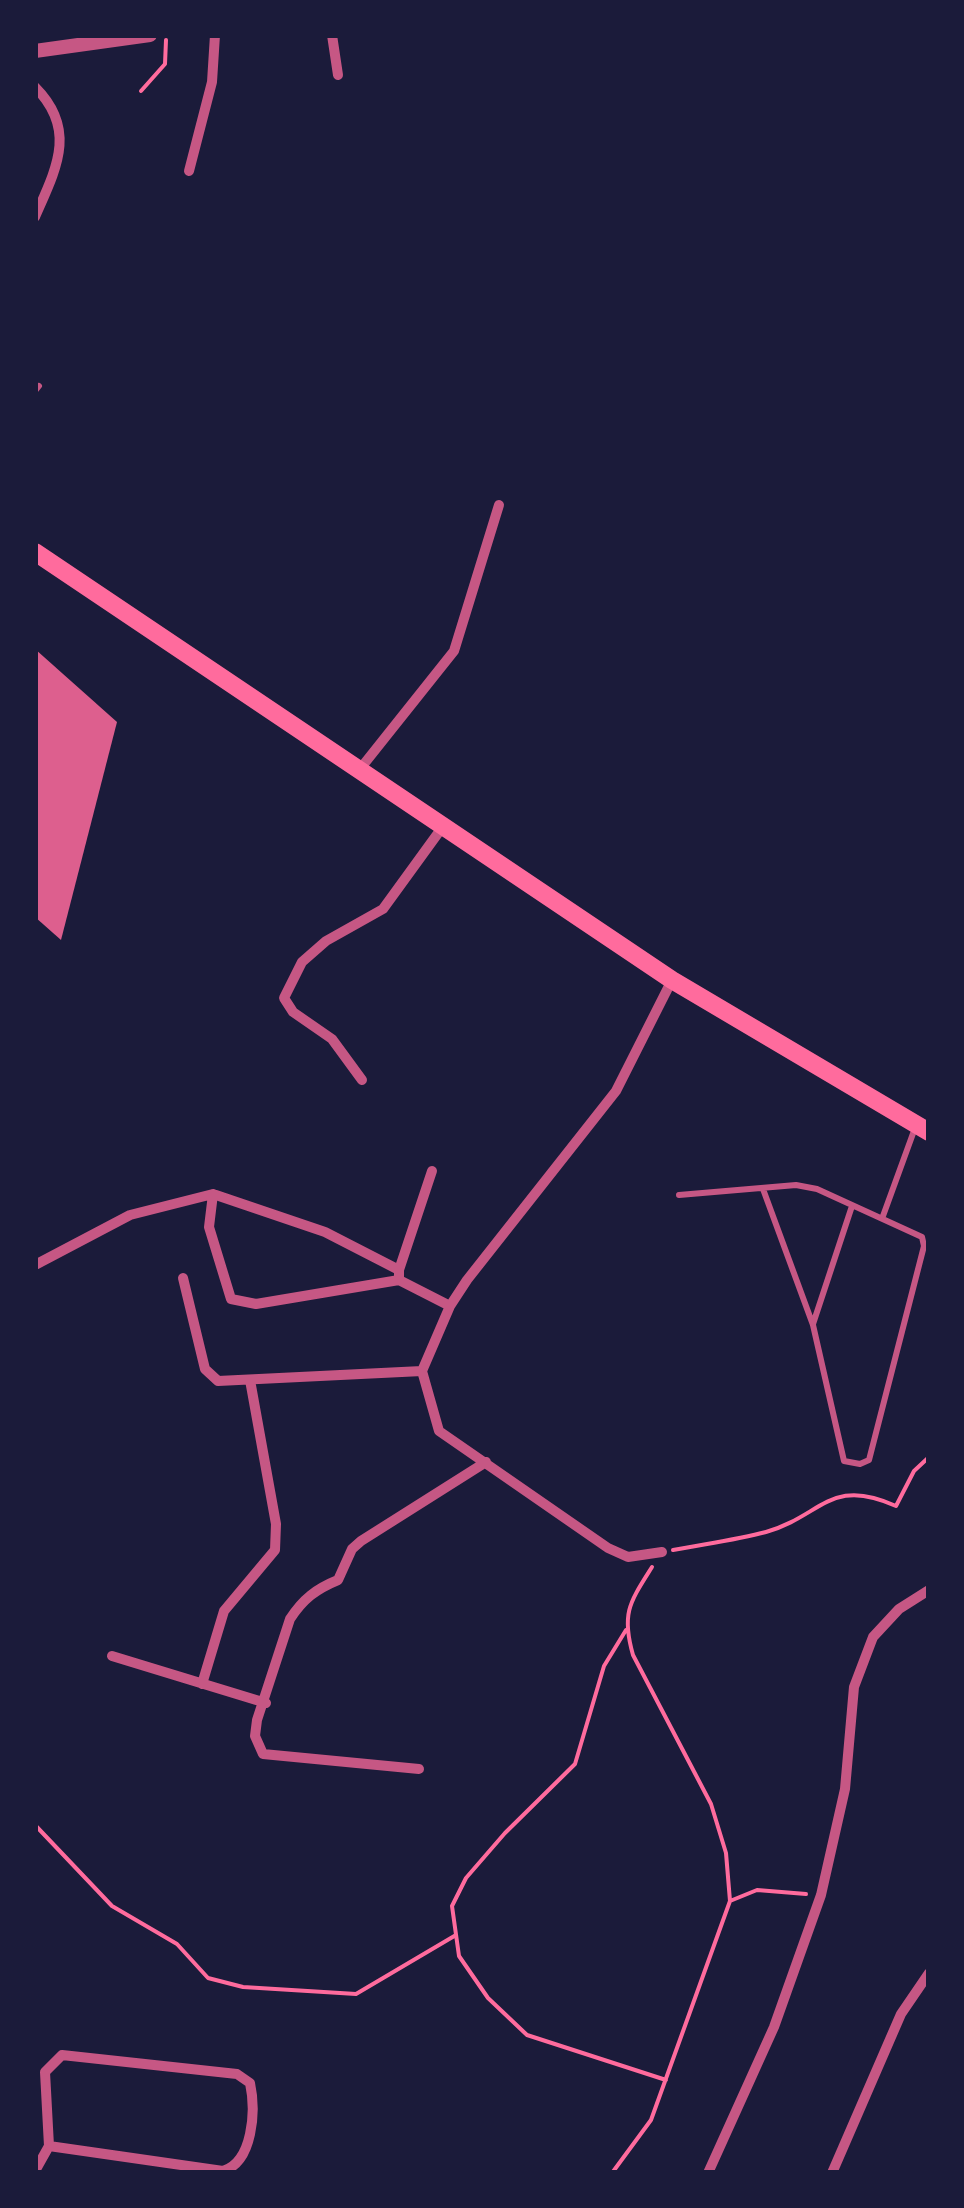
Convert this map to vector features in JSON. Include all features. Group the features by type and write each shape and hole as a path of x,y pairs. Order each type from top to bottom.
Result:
{"main road":[{"path":"35,552 672,980 923,1129"}],"street":[{"path":"35,51 150,35"},
{"path":"189,171 212,82 215,35"},
{"path":"332,35 338,74"},
{"path":"35,87 54,106 60,158 35,217"},
{"path":"360,768 454,651 499,505"},
{"path":"362,1080 332,1040 293,1012 284,998 302,962 326,940 392,900 444,824"},
{"path":"662,1552 628,1556 608,1548 438,1432 422,1371 450,1306 616,1091 672,980"},
{"path":"399,1275 432,1172"},
{"path":"35,1265 130,1215 213,1194 324,1232 450,1306"},
{"path":"213,1194 209,1228 232,1299 256,1304 399,1275"},
{"path":"183,1278 205,1369 218,1381 422,1371"},
{"path":"202,1684 224,1611 275,1550 276,1524 250,1380"},
{"path":"419,1769 263,1754 255,1736 275,1662 299,1605 316,1589 338,1580 352,1549 362,1540 486,1462"},
{"path":"708,2173 768,2041 821,1896 845,1789 854,1687 873,1638 899,1610 929,1590"},
{"path":"112,1656 266,1704"},
{"path":"832,2173 902,2014 929,1973"},
{"path":"35,2170 49,2146 45,2072 62,2055 237,2074 250,2083 253,2098 244,2158 223,2172 49,2146"}],"lane":[{"path":"884,1216 923,1129"},
{"path":"678,1195 796,1185 817,1188 852,1206 884,1216 922,1238 924,1246 869,1460 860,1464 844,1462 812,1326 764,1190"},
{"path":"812,1326 852,1206"}],"path":[{"path":"141,91 165,64 166,35"},
{"path":"612,2173 650,2120 730,1900 726,1853 711,1804 632,1655 626,1630 628,1604 662,1552 768,1531 836,1498 864,1492 896,1506 914,1471 929,1458"},
{"path":"626,1630 604,1666 575,1764 466,1878 452,1906 460,1956 488,1998 527,2034 666,2080"},
{"path":"35,1825 112,1906 176,1944 208,1978 244,1988 356,1994 456,1934"},
{"path":"730,1900 757,1890 821,1896"}],"building":[{"path":"35,649 117,722 61,940 35,917"}]}
